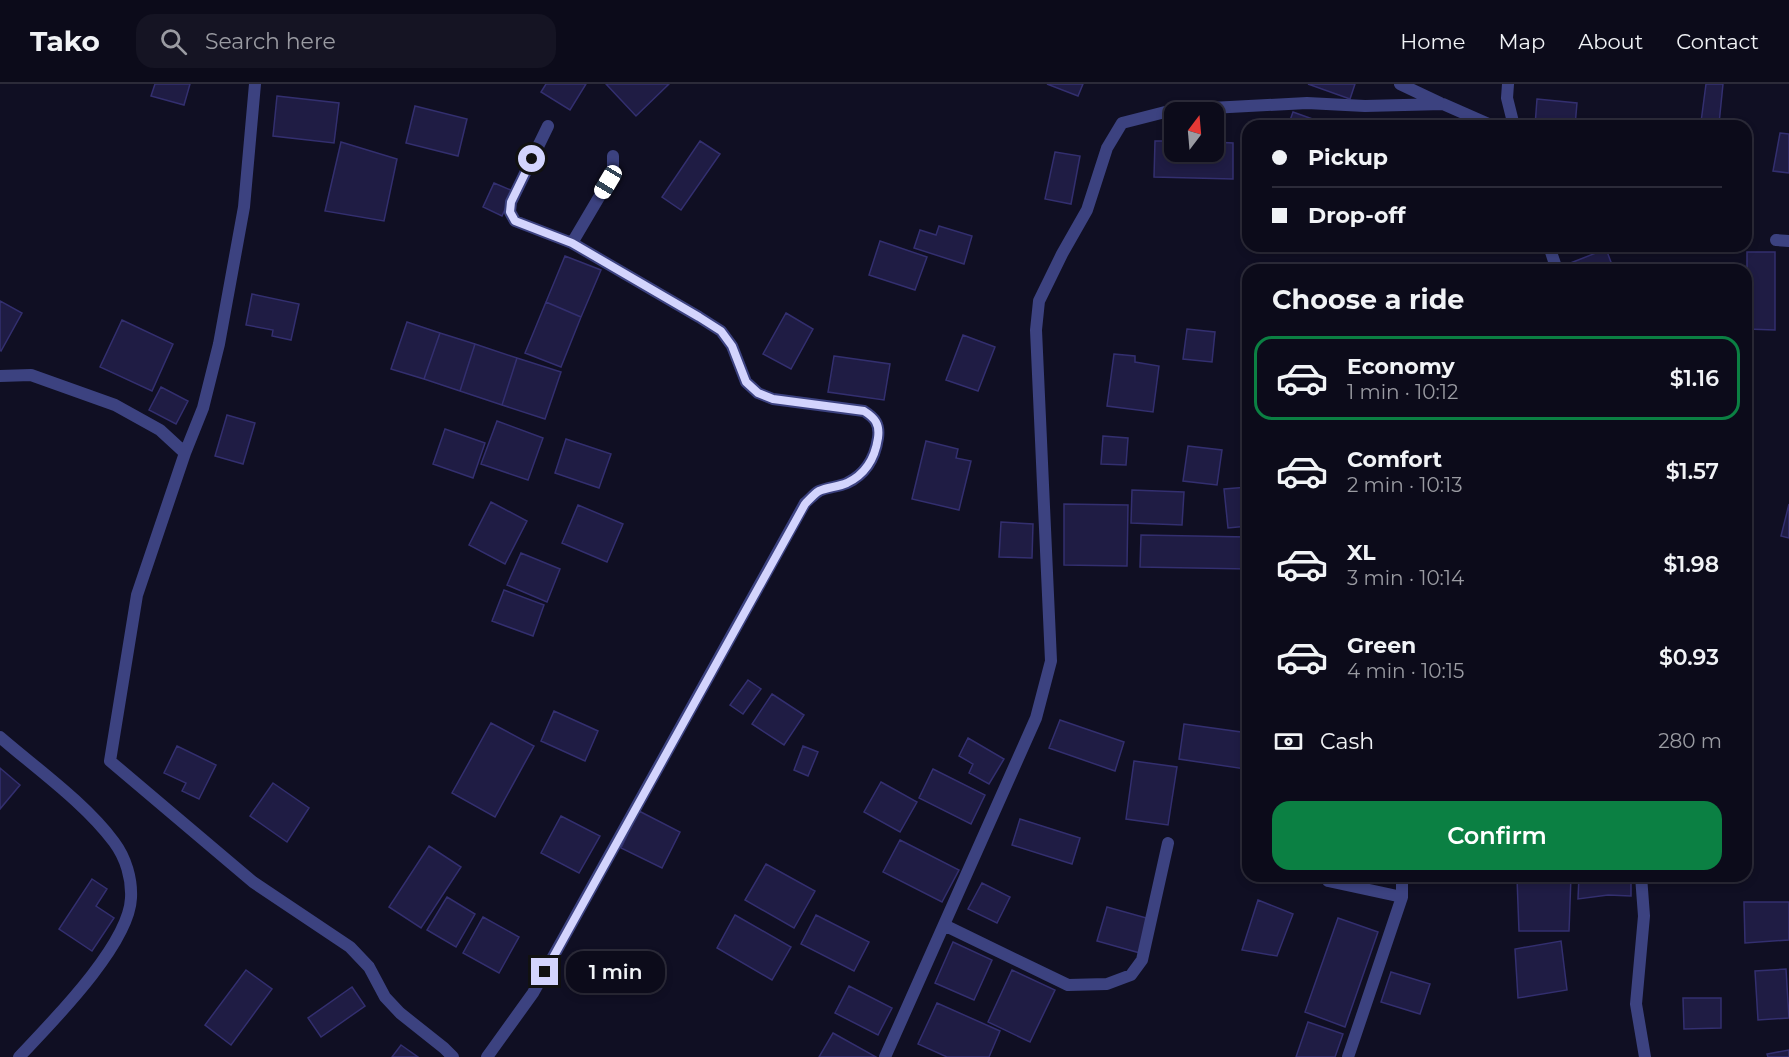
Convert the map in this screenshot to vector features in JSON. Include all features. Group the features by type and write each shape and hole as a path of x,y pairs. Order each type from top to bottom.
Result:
{"street":[{"path":"255,84 244,207 219,344 202,408 137,595 110,760 253,882 350,947 369,967 385,997 392,1005 453,1057"},
{"path":"1400,84 1479,120"},
{"path":"1508,84 1507,98 1512,120"},
{"path":"885,1057 1035,718 1052,661 1036,330 1038,301 1087,210 1107,148 1122,123 1173,110 1307,103 1365,106 1443,104"},
{"path":"487,1057 533,993 805,504 819,491 847,483 863,473 876,448 879,429 875,418 864,411 773,399 758,393 746,382 732,346 721,331 572,243 515,221 510,212 511,202 548,126"},
{"path":"572,243 608,182 613,169 613,156"},
{"path":"0,376 31,375 115,405 160,430 185,453"},
{"path":"0,737 85,810 115,843 128,869 131,899 123,926 101,963 63,1010 19,1057"},
{"path":"944,926 1068,985 1107,984 1131,975 1142,960 1168,843"},
{"path":"1333,882 1402,897"},
{"path":"1348,1057 1402,897 1402,882"},
{"path":"1641,882 1644,916 1636,1004 1645,1057"}],"building":[{"path":"155,84 190,84 184,105 151,96"},
{"path":"546,84 586,84 570,110 541,92"},
{"path":"606,84 669,84 636,116"},
{"path":"1047,84 1083,84 1078,96"},
{"path":"1308,84 1355,84 1350,99"},
{"path":"1706,84 1723,84 1719,120 1701,120"},
{"path":"277,96 339,103 334,143 273,136"},
{"path":"1537,99 1577,103 1576,120 1535,120"},
{"path":"415,106 467,119 458,156 406,143"},
{"path":"1293,112 1315,120 1290,120"},
{"path":"1780,133 1789,134 1789,173 1773,171"},
{"path":"700,141 720,154 681,210 662,197"},
{"path":"1155,141 1164,141 1164,162 1224,162 1224,143 1233,143 1233,179 1154,177"},
{"path":"341,142 397,159 384,221 325,211"},
{"path":"1055,152 1080,156 1071,204 1045,199"},
{"path":"494,183 513,191 502,216 483,207"},
{"path":"939,226 972,236 964,264 914,248 920,230 936,235"},
{"path":"880,241 927,257 915,290 869,275"},
{"path":"1598,252 1607,252 1612,264 1568,264"},
{"path":"1747,252 1775,252 1775,330 1752,329 1752,264 1747,264"},
{"path":"565,256 601,270 581,317 546,302"},
{"path":"252,294 299,304 291,340 272,336 273,330 246,325"},
{"path":"0,301 22,313 1,351 0,350"},
{"path":"546,302 581,317 561,367 525,353"},
{"path":"786,313 813,329 791,369 763,354"},
{"path":"122,320 173,344 152,391 100,367"},
{"path":"407,322 440,333 424,379 391,369"},
{"path":"1187,329 1215,332 1212,362 1183,359"},
{"path":"440,333 475,344 460,391 424,379"},
{"path":"963,335 995,347 978,391 946,380"},
{"path":"475,344 517,358 502,405 460,391"},
{"path":"1114,354 1135,356 1135,362 1159,366 1153,412 1107,406"},
{"path":"834,356 890,364 884,400 828,392"},
{"path":"517,358 561,372 545,419 502,405"},
{"path":"161,387 188,401 176,424 149,410"},
{"path":"227,415 255,423 243,464 215,456"},
{"path":"497,421 543,438 528,480 481,464"},
{"path":"445,429 485,443 473,478 433,464"},
{"path":"1103,436 1128,438 1126,465 1101,464"},
{"path":"566,439 611,454 599,488 555,473"},
{"path":"926,441 958,449 956,458 971,461 959,510 912,499"},
{"path":"1188,446 1222,450 1217,485 1183,481"},
{"path":"1242,488 1242,527 1228,528 1224,489"},
{"path":"1132,490 1184,492 1182,525 1131,523"},
{"path":"491,502 527,521 505,564 469,545"},
{"path":"1064,504 1128,505 1127,566 1064,565"},
{"path":"1789,504 1789,538 1781,536"},
{"path":"578,505 623,524 607,562 562,543"},
{"path":"1001,522 1033,524 1032,558 999,557"},
{"path":"1141,535 1242,537 1242,569 1140,567"},
{"path":"521,553 560,569 547,602 507,585"},
{"path":"504,590 544,605 533,636 492,621"},
{"path":"748,680 761,689 743,714 730,705"},
{"path":"772,694 804,715 784,745 752,724"},
{"path":"554,711 598,731 585,761 541,741"},
{"path":"1060,720 1124,742 1115,771 1049,748"},
{"path":"491,723 534,746 495,817 452,793"},
{"path":"1184,724 1242,732 1242,769 1179,759"},
{"path":"968,738 1004,759 989,784 969,773 973,764 959,756"},
{"path":"177,746 216,765 199,799 182,791 186,783 164,773"},
{"path":"803,746 818,752 808,776 794,770"},
{"path":"1134,761 1177,767 1168,825 1126,819"},
{"path":"0,768 20,785 0,809"},
{"path":"933,769 985,795 971,824 919,798"},
{"path":"881,782 917,802 900,832 864,812"},
{"path":"273,783 309,808 287,842 250,816"},
{"path":"639,811 680,832 662,868 621,848"},
{"path":"561,816 600,836 579,873 541,853"},
{"path":"1020,819 1080,838 1072,864 1012,845"},
{"path":"900,840 959,870 942,902 883,872"},
{"path":"429,846 461,867 421,928 389,907"},
{"path":"766,864 815,891 794,928 745,900"},
{"path":"92,879 107,889 96,906 114,918 92,951 59,929"},
{"path":"1517,882 1571,882 1569,931 1519,931"},
{"path":"1579,882 1631,882 1631,896 1608,895 1578,899"},
{"path":"982,883 1010,897 997,923 968,909"},
{"path":"447,897 475,914 456,947 427,930"},
{"path":"1258,900 1293,914 1277,956 1242,950"},
{"path":"1744,902 1789,902 1789,940 1745,943"},
{"path":"1107,907 1150,919 1140,953 1097,941"},
{"path":"735,915 791,947 772,980 717,948"},
{"path":"816,915 869,942 854,971 801,944"},
{"path":"483,917 519,937 499,973 463,953"},
{"path":"1338,918 1378,932 1345,1027 1305,1012"},
{"path":"1561,941 1567,990 1518,998 1515,949"},
{"path":"953,942 992,960 974,1000 935,983"},
{"path":"1786,969 1789,1018 1758,1020 1755,971"},
{"path":"246,970 272,989 231,1045 205,1025"},
{"path":"1012,970 1055,990 1030,1042 988,1022"},
{"path":"1391,972 1430,984 1420,1014 1381,1002"},
{"path":"849,986 892,1008 878,1035 835,1013"},
{"path":"352,987 365,1006 321,1037 308,1018"},
{"path":"1683,998 1721,998 1721,1028 1684,1029"},
{"path":"937,1003 1000,1031 989,1057 947,1057 918,1044"},
{"path":"1308,1022 1343,1034 1335,1057 1296,1057"},
{"path":"833,1033 876,1057 819,1057"},
{"path":"401,1045 418,1057 392,1057"},
{"path":"1789,1050 1789,1057 1768,1057 1767,1054"}],"route":[{"path":"532,159 511,202 510,212 515,221 572,243 721,331 732,346 746,382 758,393 773,399 864,411 875,418 879,429 876,448 863,473 847,483 819,491 805,504 545,972"}]}
